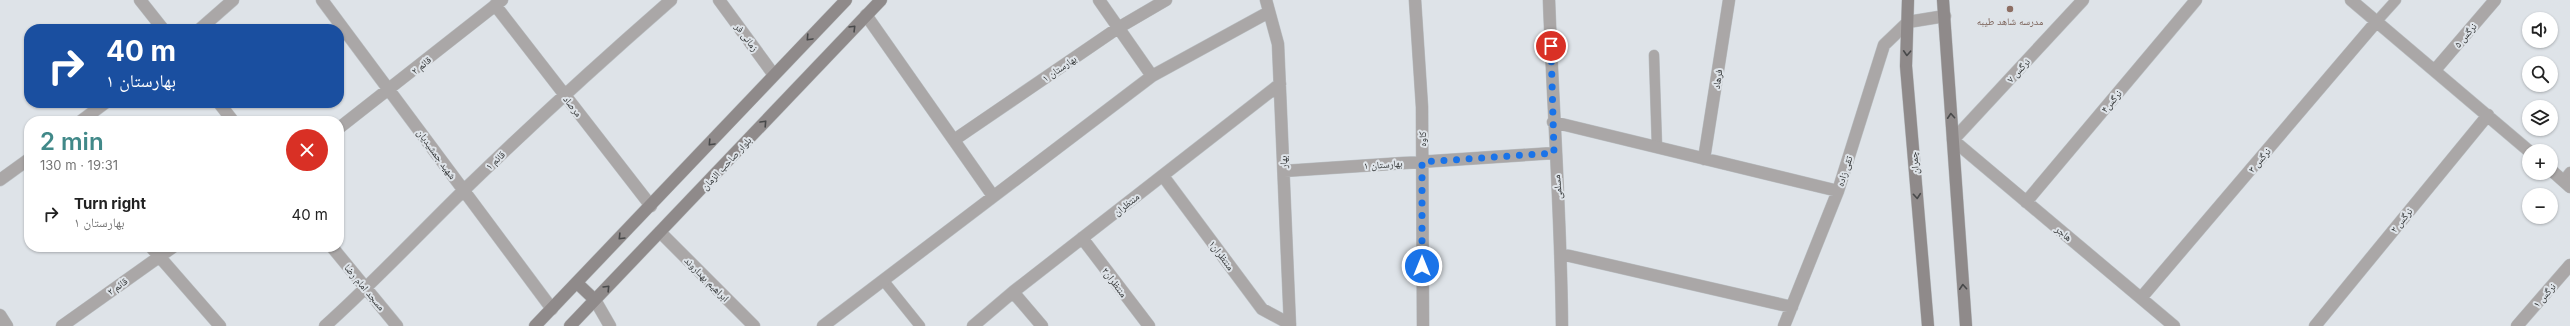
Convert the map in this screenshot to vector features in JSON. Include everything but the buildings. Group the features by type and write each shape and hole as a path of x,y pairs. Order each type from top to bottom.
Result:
{"main road":[{"path":"535,326 846,0"},
{"name":"بلوار صاحب الزمان","path":"570,326 881,0"},
{"name":"چمران","path":"1908,0 1906,66 1928,326"},
{"path":"1944,0 1966,326"},
{"path":"577,283 594,300"}],"street":[{"path":"140,0 159,24"},
{"path":"206,24 233,0"},
{"name":"شهید جمشیدیان","path":"322,0 340,24"},
{"name":"قائم ۱","path":"325,326 367,289 463,191 564,94 671,0"},
{"name":"زمانی فر","path":"719,0 774,74"},
{"path":"1099,0 1152,76"},
{"name":"بهارستان ۱","path":"954,140 1118,28 1166,0"},
{"name":"بهار","path":"1266,0 1278,44 1284,171 1288,325"},
{"name":"کاوه","path":"1415,0 1422,107 1423,326"},
{"name":"مسلمی","path":"1549,0 1554,153 1561,254 1562,326"},
{"name":"فرهاد","path":"1704,159 1729,0"},
{"name":"نرگس ۷","path":"1953,140 2083,0"},
{"name":"نرگس۴","path":"2026,202 2196,0"},
{"path":"2351,0 2522,145"},
{"name":"نرگس ۵","path":"2435,70 2495,0"},
{"name":"قائم ۲","path":"344,124 498,3"},
{"name":"مرصاد","path":"498,3 564,94 651,206"},
{"path":"823,326 1152,76 1269,12"},
{"path":"866,15 993,196"},
{"path":"1908,22 1945,16"},
{"name":"نرگس ۳","path":"2141,298 2377,21"},
{"name":"تقی زاده","path":"1784,326 1838,191 1884,45 1908,22"},
{"name":"شهید جمشیدیان","path":"344,30 552,309"},
{"name":"منتظران","path":"973,326 1013,292 1280,84"},
{"path":"88,116 98,108"},
{"name":"نرگس ۲","path":"2314,326 2488,115"},
{"path":"1553,122 1838,191"},
{"name":"هاجر","path":"1953,140 2174,326"},
{"name":"بهارستان ۱","path":"1284,171 1554,153"},
{"path":"0,180 24,163"},
{"path":"2558,174 2568,180"},
{"name":"منتظران۱","path":"1162,176 1262,309 1288,325"},
{"name":"ابراهیم بهداروند","path":"660,232 754,326"},
{"name":"منتظران۲","path":"1082,238 1149,326"},
{"path":"155,252 220,326"},
{"name":"قائم ۲","path":"62,326 155,252"},
{"name":"مسجد امام رضا","path":"336,252 398,326"},
{"path":"1561,254 1792,307"},
{"name":"نرگس ۱","path":"2517,326 2570,265"},
{"path":"1013,292 1042,326"},
{"path":"594,300 610,326"},
{"path":"0,315 7,326"}],"lane":[{"path":"2377,21 2396,0"},
{"path":"1654,56 1657,147"},
{"path":"883,280 920,326"}],"place":[{"name":"مدرسه شاهد طیبه","path":"2010,9"}],"route":[{"path":"1422,266 1422,162 1554,153 1551,46"}]}
